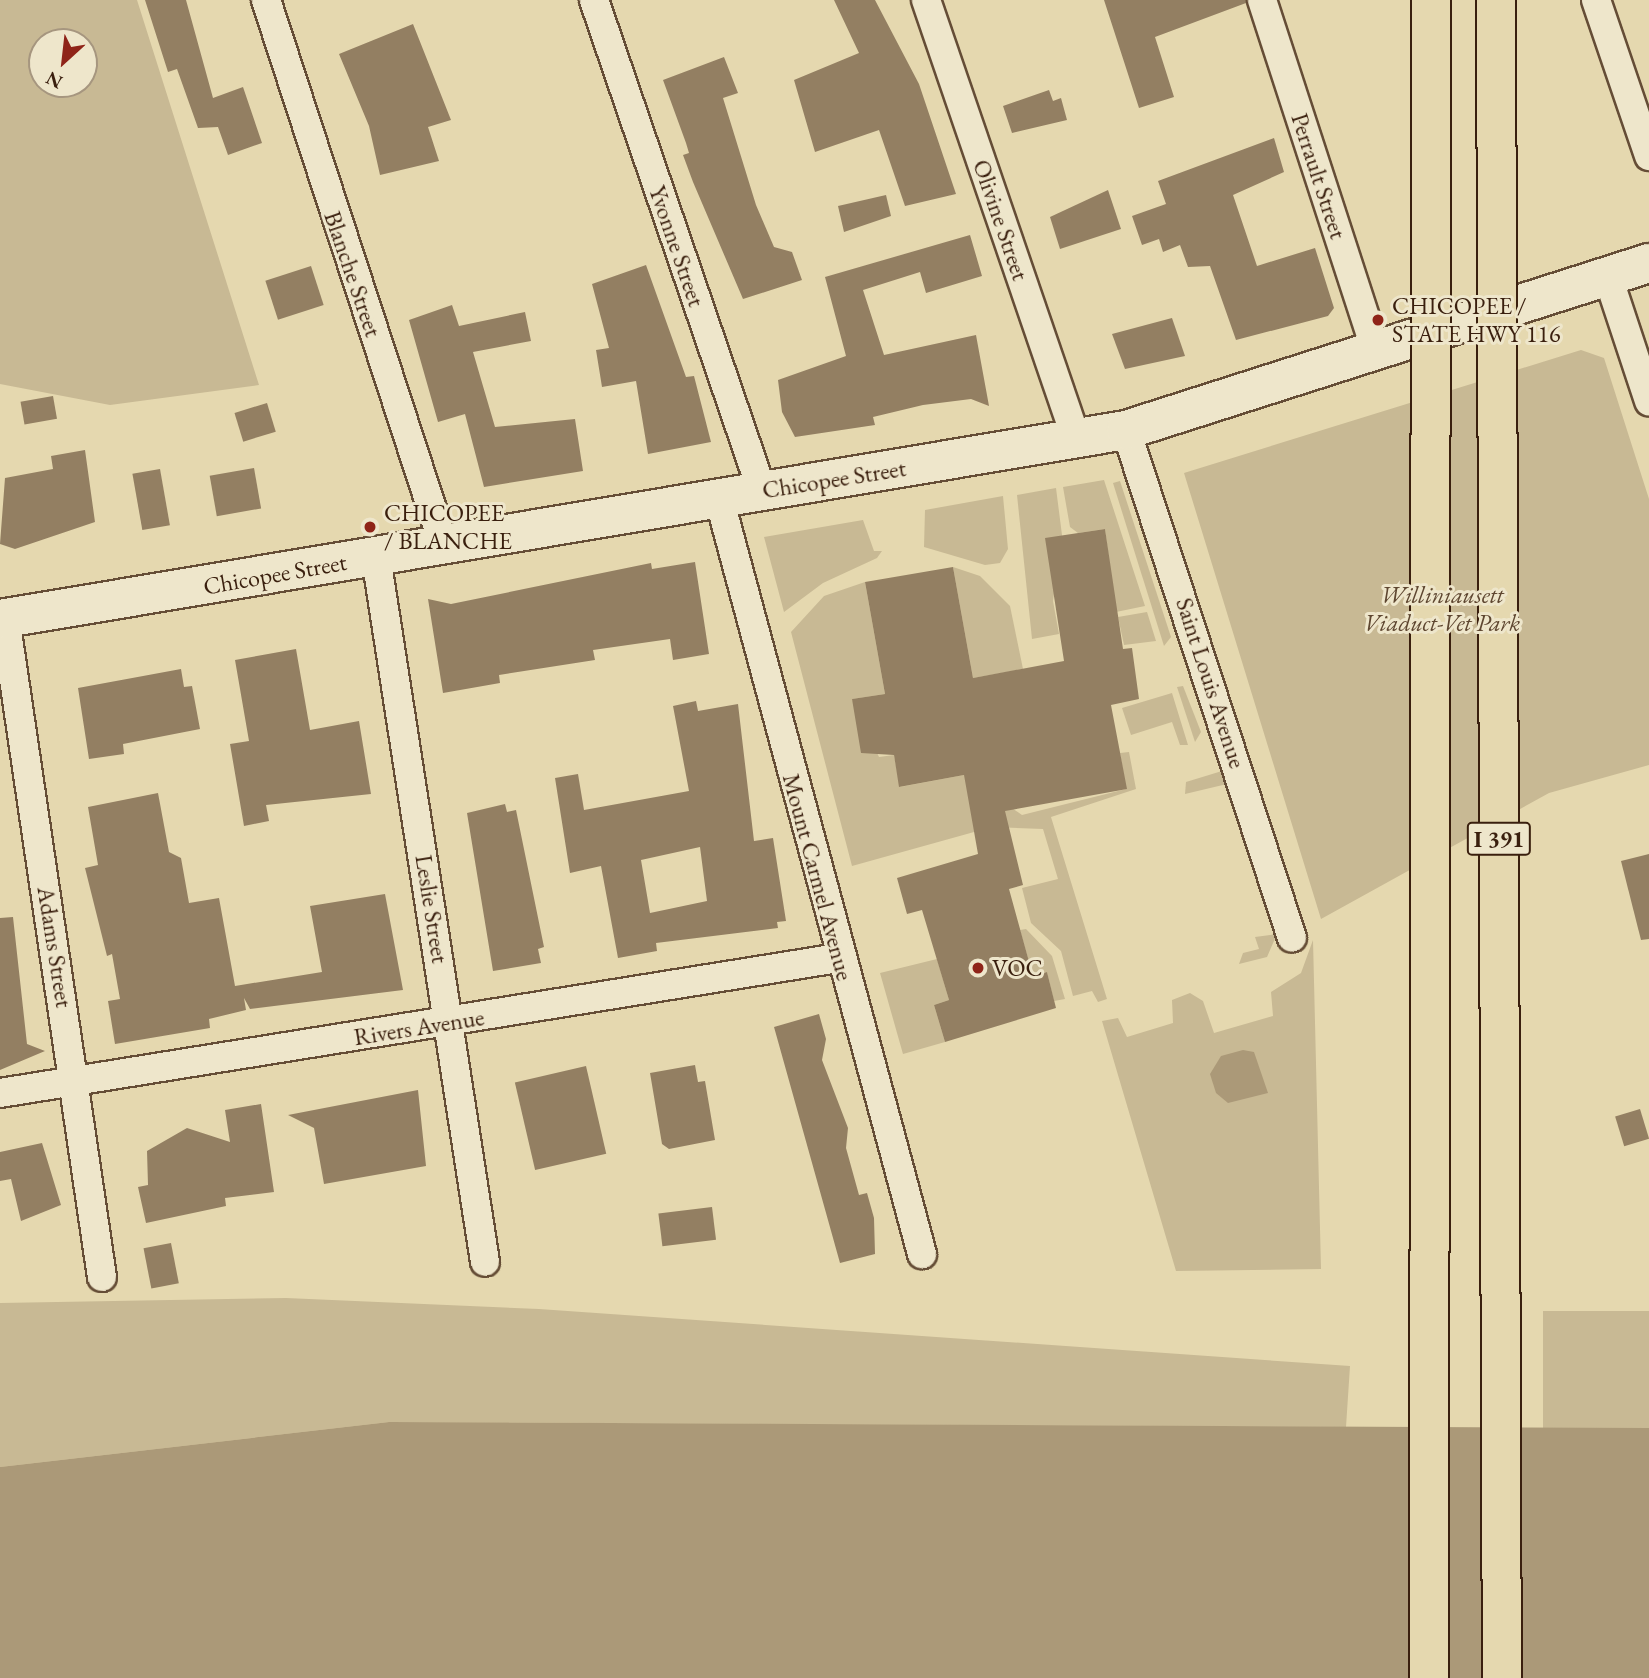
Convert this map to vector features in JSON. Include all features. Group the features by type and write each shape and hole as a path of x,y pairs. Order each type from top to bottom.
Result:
{"highway":[{"name":"I 391","path":"1429,1678 1431,0"},
{"name":"I 391","path":"1496,0 1502,1678"}],"main road":[{"name":"Chicopee Street","path":"2,618 1126,430 1649,263"}],"street":[{"name":"Blanche Street","path":"266,0 444,546"},
{"name":"Yvonne Street","path":"594,0 762,491"},
{"name":"Olivine Street","path":"926,0 1076,440"},
{"name":"Perrault Street","path":"1262,0 1376,351"},
{"path":"1596,0 1649,156"},
{"path":"1608,277 1649,401"},
{"name":"Saint Louis Avenue","path":"1126,430 1293,937"},
{"name":"Mount Carmel Avenue","path":"719,498 838,958 922,1254"},
{"name":"Leslie Street","path":"376,556 485,1262"},
{"name":"Adams Street","path":"2,618 76,1081 103,1277"},
{"name":"Rivers Avenue","path":"0,1093 838,958"}],"green space":[{"path":"0,0 137,0 259,385 110,405 0,384"},
{"name":"Williniausett Viaduct-Vet Park","path":"1581,350 1604,358 1649,499 1649,765 1549,793 1321,919 1184,473"},
{"path":"1104,480 1145,606 1116,612 1105,529 1078,533 1070,527 1063,487"},
{"path":"1120,481 1171,637 1164,646 1113,483"},
{"path":"1056,488 1062,535 1053,601 1059,634 1032,639 1017,495"},
{"path":"1003,496 1008,549 1000,563 985,565 924,547 925,510"},
{"path":"863,520 874,551 882,551 877,558 823,583 784,612 764,537"},
{"path":"953,567 980,576 1010,606 1023,669 973,678"},
{"path":"865,582 885,694 852,699 879,757 894,755 900,787 964,775 1022,815 1126,789 1120,753 1129,752 1136,789 1051,817 1107,999 1098,1002 1092,991 1073,996 1061,951 1031,923 1022,888 1058,879 1043,829 992,827 852,866 791,632 824,596"},
{"path":"1147,612 1156,641 1124,645 1118,617"},
{"path":"1183,686 1201,732 1195,742 1177,687"},
{"path":"1172,693 1188,745 1180,745 1172,722 1131,735 1122,708"},
{"path":"1222,771 1227,784 1185,794 1186,782"},
{"path":"1026,929 1052,956 1065,999 1054,1001 1047,972 1033,976 1020,930"},
{"path":"1277,934 1267,957 1239,964 1243,953 1259,949 1255,937"},
{"path":"1313,940 1321,1269 1176,1271 1102,1021 1118,1018 1127,1037 1173,1023 1172,1000 1190,993 1203,1001 1214,1033 1273,1016 1271,992 1301,973"},
{"path":"937,959 949,1000 934,1005 945,1042 903,1054 880,973"},
{"path":"286,1298 539,1309 1350,1366 1346,1427 389,1422 0,1467 0,1303"},
{"path":"1543,1311 1649,1311 1649,1428 1543,1428"}],"shaded area":[{"path":"1243,1050 1254,1052 1268,1093 1228,1103 1216,1093 1210,1074 1221,1056"},
{"path":"389,1422 1649,1428 1649,1678 0,1678 0,1467"}],"building":[{"path":"145,0 186,0 213,98 243,87 262,143 228,155 218,127 198,128 177,69 168,72"},
{"path":"834,0 875,0 919,84 956,194 905,206 879,130 815,152 794,80 859,53"},
{"path":"1104,0 1246,0 1246,3 1155,37 1174,97 1139,108"},
{"path":"413,24 451,120 428,127 439,161 380,175 369,126 339,54"},
{"path":"724,57 738,93 723,98 756,205 774,247 792,252 802,280 743,299 683,155 689,153 663,80"},
{"path":"1049,90 1053,101 1061,98 1067,120 1012,133 1003,106"},
{"path":"1274,138 1284,172 1233,195 1257,266 1315,248 1334,308 1328,316 1236,340 1210,266 1188,267 1180,245 1163,252 1159,239 1142,245 1132,216 1166,204 1158,181"},
{"path":"1108,190 1121,229 1060,249 1050,217"},
{"path":"886,195 891,216 844,232 838,206"},
{"path":"970,235 982,276 926,293 920,272 863,290 884,355 976,335 989,406 971,399 923,405 873,417 875,425 795,437 782,412 778,380 846,356 825,277"},
{"path":"646,265 686,377 694,376 711,442 648,454 636,381 602,387 596,350 609,348 592,284"},
{"path":"311,266 324,305 278,320 265,281"},
{"path":"452,305 459,326 525,312 531,341 473,352 495,427 575,419 583,471 484,487 465,414 438,422 409,320"},
{"path":"1172,318 1185,356 1125,369 1112,334"},
{"path":"53,396 57,419 24,424 21,402"},
{"path":"267,403 276,432 243,442 234,413"},
{"path":"85,450 95,522 15,549 0,544 5,478 53,469 51,456"},
{"path":"254,468 261,508 217,516 210,476"},
{"path":"160,469 170,525 142,530 132,474"},
{"path":"1105,529 1123,649 1132,648 1139,699 1111,705 1127,789 1005,811 1023,885 1009,889 1033,976 1047,972 1056,1008 945,1042 934,1005 949,1000 922,910 907,914 897,878 978,854 964,775 899,787 894,755 861,753 852,699 885,694 865,582 953,567 973,678 1064,661 1045,538"},
{"path":"695,562 709,654 673,660 670,639 593,650 595,660 499,675 500,683 443,693 428,599 451,604 651,563 652,569"},
{"path":"296,649 310,730 359,721 371,794 266,805 269,821 244,826 230,744 249,741 235,660"},
{"path":"181,669 184,687 192,686 200,729 123,744 124,754 89,759 78,688"},
{"path":"696,701 698,711 738,704 754,841 773,838 786,921 777,922 778,928 656,943 657,951 618,958 601,866 570,873 555,778 578,774 584,810 689,791 673,706","holes":["700,847 707,901 650,913 641,860"]},
{"path":"158,793 169,852 181,858 189,903 219,898 235,986 322,972 310,906 385,894 403,990 250,1009 244,998 246,1010 209,1019 210,1028 115,1044 108,1001 120,999 112,954 107,956 85,868 98,865 88,807"},
{"path":"505,804 507,812 516,810 544,947 538,949 541,963 493,971 467,813"},
{"path":"1649,854 1649,939 1641,940 1621,861"},
{"path":"13,917 27,1044 45,1051 0,1070 0,918"},
{"path":"819,1014 826,1039 822,1060 848,1128 846,1148 859,1195 867,1193 874,1218 875,1254 840,1263 774,1027"},
{"path":"695,1065 698,1082 705,1081 715,1140 669,1149 662,1144 650,1073"},
{"path":"586,1066 606,1154 535,1170 515,1082"},
{"path":"418,1090 426,1166 324,1184 314,1128 288,1115"},
{"path":"261,1104 274,1192 225,1198 226,1206 146,1223 138,1187 148,1185 147,1151 187,1128 230,1142 225,1110"},
{"path":"1640,1109 1649,1139 1624,1146 1615,1117"},
{"path":"42,1143 61,1205 21,1221 11,1179 0,1181 0,1152"},
{"path":"712,1207 716,1240 662,1246 658,1214"},
{"path":"171,1243 179,1283 151,1289 144,1248"}],"place":[{"name":"CHICOPEE / STATE HWY 116","path":"1378,320"},
{"name":"CHICOPEE / BLANCHE","path":"370,527"},
{"name":"VOC","path":"978,968"}]}
